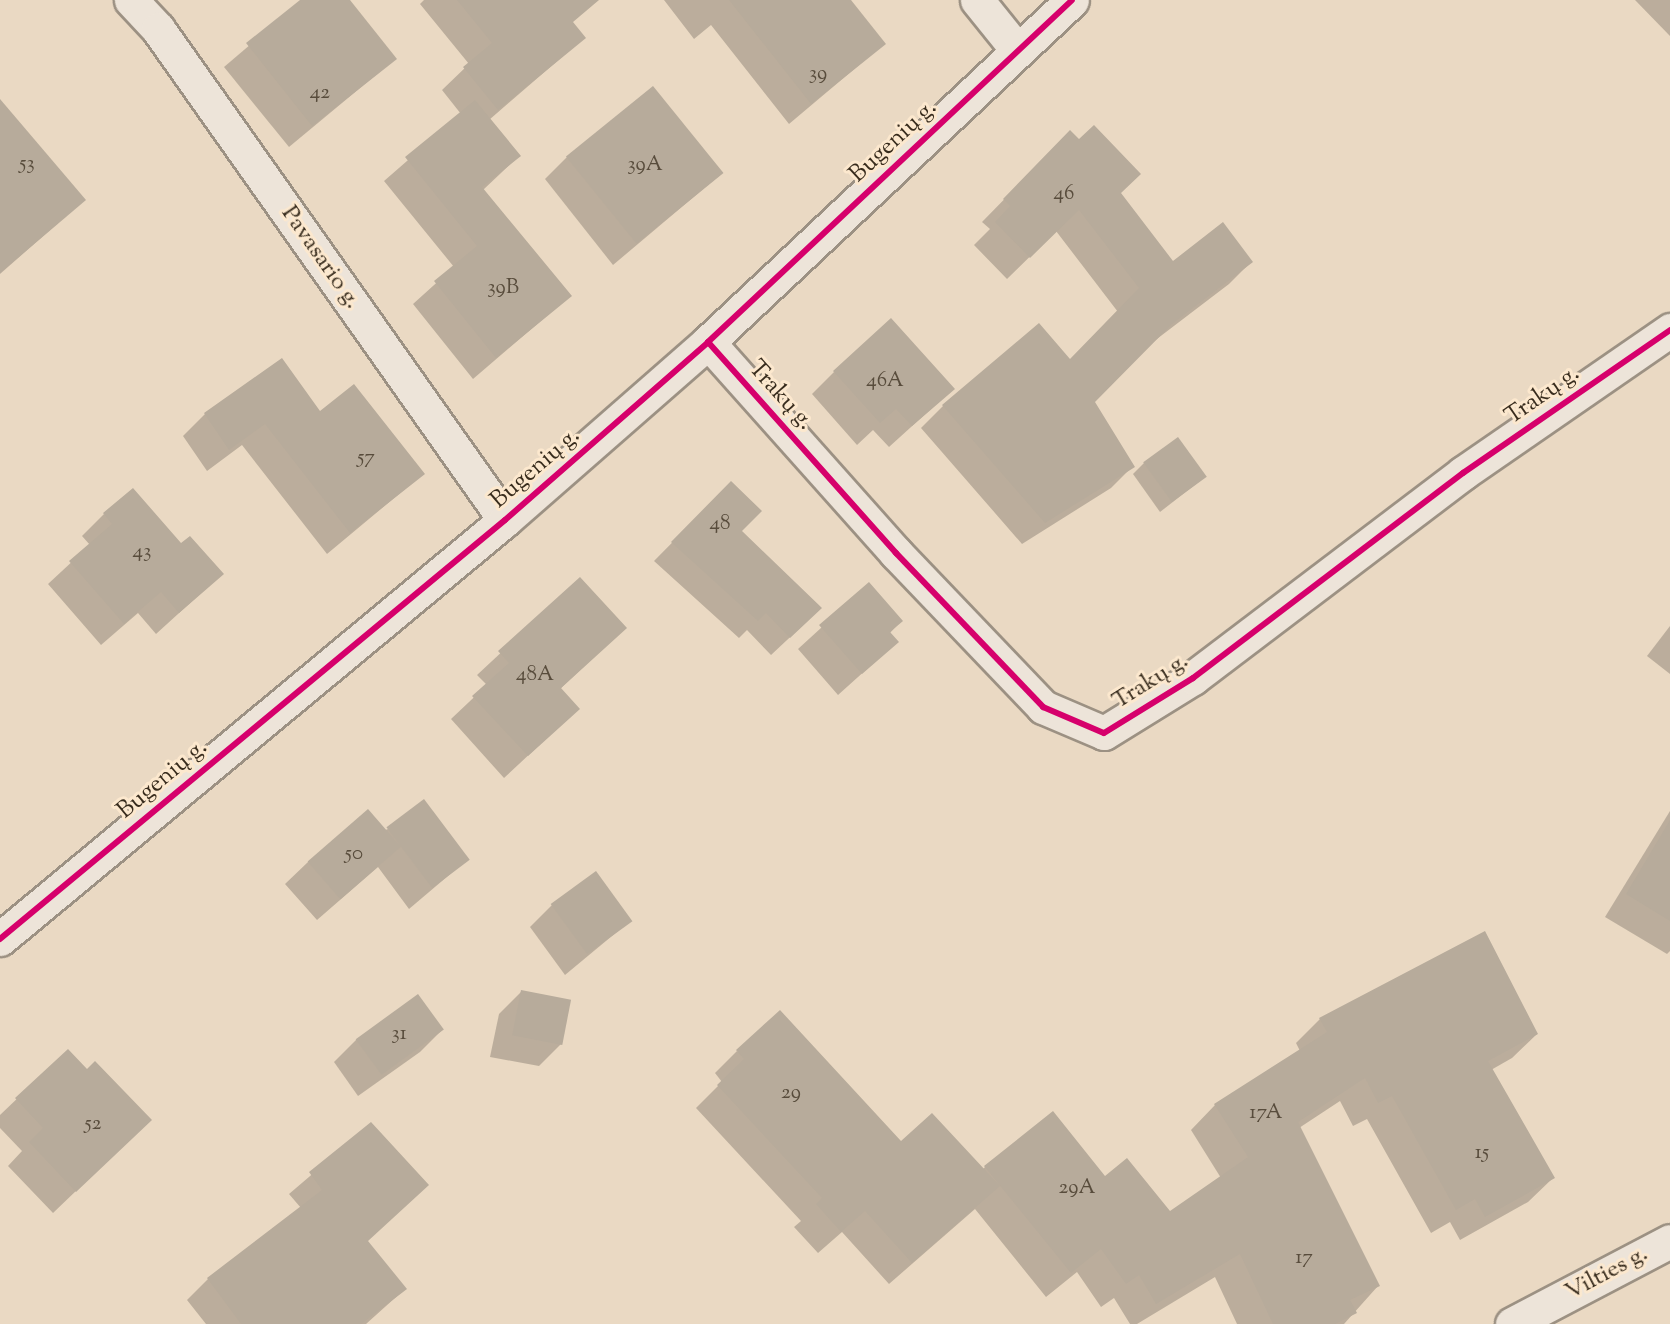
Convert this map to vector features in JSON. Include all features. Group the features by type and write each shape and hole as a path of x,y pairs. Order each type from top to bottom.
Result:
{"street":[{"name":"Pavasario g.","path":"131,0 158,29 505,520"},
{"path":"977,0 1018,51"},
{"name":"Bugenių g.","path":"0,939 505,520 708,342 1072,0"},
{"name":"Trakų g.","path":"708,342 896,553 1043,707 1104,733 1193,678 1463,473 1670,330"},
{"name":"Vilties g.","path":"1512,1324 1670,1241"}],"building":[{"path":"300,0 350,0 397,59 312,126 246,43"},
{"path":"457,0 599,0 573,22 586,38 498,110 463,67 492,43"},
{"path":"729,0 851,0 886,44 811,104"},
{"path":"653,86 723,173 636,244 566,156"},
{"path":"0,99 86,200 0,273"},
{"path":"475,100 521,156 482,187 572,296 496,358 434,281 477,246 405,157"},
{"path":"1094,125 1141,174 1121,193 1173,261 1223,222 1253,262 1172,324 1095,402 1135,467 1045,523 942,405 1039,323 1070,359 1139,288 1079,210 1030,258 995,222 1010,206 1003,199 1070,130 1079,139"},
{"path":"891,318 955,389 912,426 896,409 880,423 833,371"},
{"path":"282,358 320,411 354,384 425,474 350,533 265,424 229,450 204,413"},
{"path":"1178,437 1207,477 1172,502 1143,462"},
{"path":"731,481 762,511 742,531 822,608 790,638 766,613 758,621 671,542"},
{"path":"133,488 181,543 190,536 224,574 179,613 161,592 124,624 69,561 112,524 103,513"},
{"path":"580,577 627,628 561,688 580,709 528,756 472,696 509,663 498,651"},
{"path":"869,582 903,621 890,632 899,642 862,674 819,625"},
{"path":"424,799 470,860 432,888 386,827"},
{"path":"368,809 401,847 340,899 308,861"},
{"path":"1670,820 1670,921 1626,894"},
{"path":"596,871 632,921 587,954 551,904"},
{"path":"1485,931 1538,1034 1488,1061 1555,1178 1485,1217 1475,1199 1456,1210 1392,1096 1378,1103 1365,1078 1298,1122 1380,1286 1350,1300 1357,1313 1335,1324 1273,1324 1240,1254 1156,1304 1139,1275 1126,1284 1101,1249 1071,1273 984,1166 1053,1111 1105,1176 1127,1158 1170,1211 1248,1157 1214,1104 1327,1032 1319,1018"},
{"path":"521,990 571,1000 562,1045 512,1035"},
{"path":"418,994 444,1030 382,1075 356,1039"},
{"path":"780,1010 901,1141 932,1113 1000,1186 912,1263 865,1211 841,1232 816,1204 822,1198 717,1085 744,1059 736,1050"},
{"path":"68,1049 87,1069 95,1061 152,1120 76,1192 29,1142 43,1128 15,1098"},
{"path":"371,1122 429,1185 368,1241 407,1289 361,1324 241,1324 207,1278 322,1190 309,1172"}],"cycle path":[{"path":"0,939 505,520 708,342 1072,0"},
{"path":"708,342 896,553 1043,707 1104,733 1193,678 1463,473 1670,330"}]}
